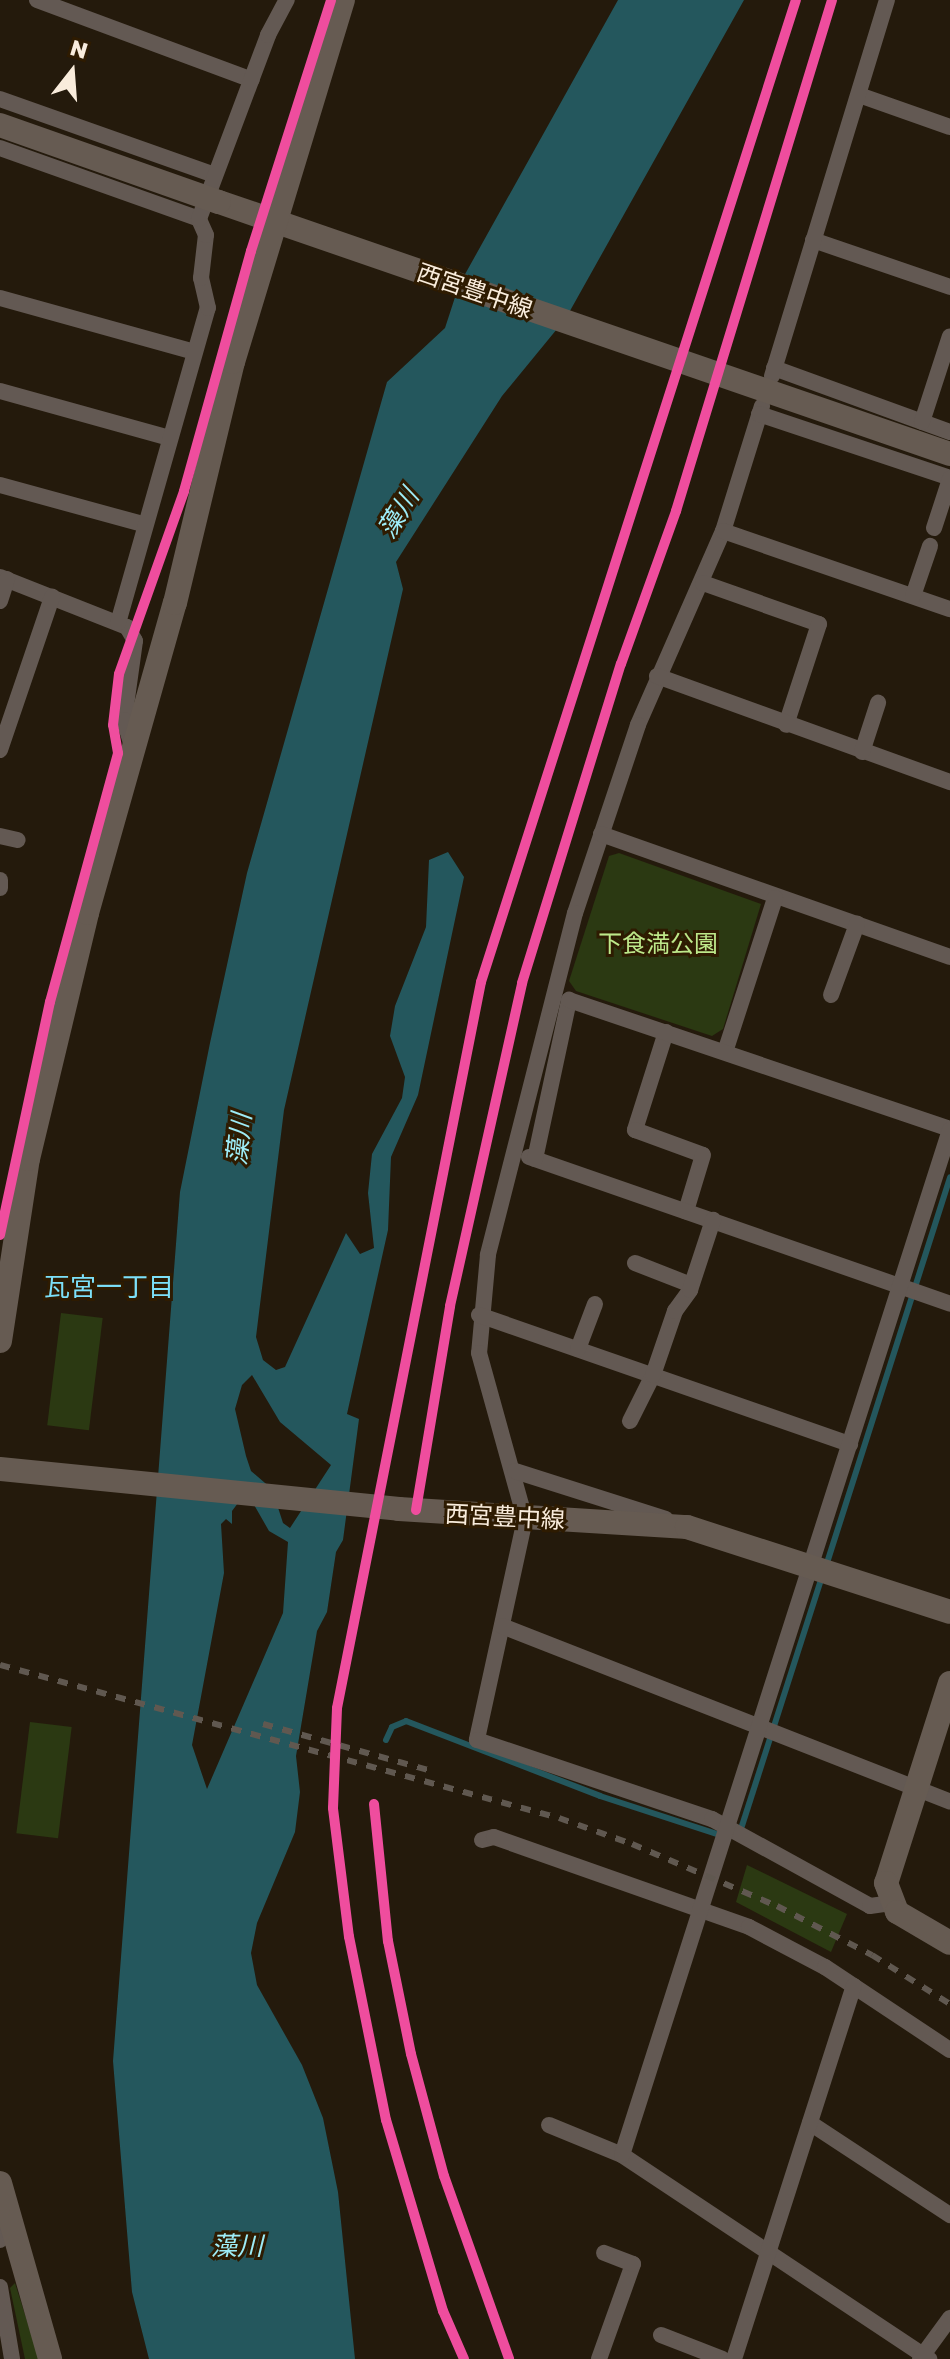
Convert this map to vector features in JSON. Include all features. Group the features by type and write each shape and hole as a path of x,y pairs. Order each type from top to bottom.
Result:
{"main road":[{"path":"0,1341 28,1159 87,913 134,752 233,362 286,225 343,0"},
{"name":"西宮豊中線","path":"0,125 705,370 789,398 914,430 950,454"},
{"name":"西宮豊中線","path":"0,1469 399,1509 700,1530 950,1612"},
{"path":"950,1683 887,1869 891,1903 912,1922 950,1943"},
{"path":"2,2189 50,2359"}],"street":[{"path":"37,0 252,80"},
{"path":"118,623 143,524 208,308 201,278 206,235 199,219 252,80 287,0"},
{"path":"887,0 773,372 914,430 950,432"},
{"path":"859,95 950,127"},
{"path":"0,99 215,175"},
{"path":"0,148 199,219"},
{"path":"813,240 950,287"},
{"path":"0,298 195,352"},
{"path":"914,430 950,336"},
{"path":"0,391 169,438"},
{"path":"891,1903 870,1906 735,1833 654,1798 477,1740 525,1519 515,1471 485,1380 479,1315 514,1152 568,939 657,676 703,583 723,531 761,410 950,478 934,528"},
{"path":"0,485 143,524"},
{"path":"723,531 950,609"},
{"path":"913,596 930,546"},
{"path":"0,601 3,578 118,623 135,641 124,720 134,752"},
{"path":"703,583 819,624 786,725"},
{"path":"0,750 52,597"},
{"path":"657,676 950,782"},
{"path":"862,752 878,703"},
{"path":"601,834 775,898 950,957"},
{"path":"0,836 18,840"},
{"path":"0,880 0,888"},
{"path":"725,1052 775,898"},
{"path":"831,995 857,924"},
{"path":"535,1159 569,1000 950,1130 909,1289 850,1444 819,1570 768,1732 735,1833 701,1908 622,2155"},
{"path":"666,1032 635,1130 703,1155 686,1211"},
{"path":"514,1152 950,1304"},
{"path":"630,1421 653,1375 675,1311 691,1285 713,1220"},
{"path":"635,1263 691,1285"},
{"path":"578,1349 595,1304"},
{"path":"479,1315 850,1444"},
{"path":"515,1471 700,1530"},
{"path":"502,1626 950,1802"},
{"path":"482,1840 494,1837 701,1908 787,1946 950,2050"},
{"path":"734,2359 854,1986"},
{"path":"810,2123 950,2215"},
{"path":"549,2125 622,2155 924,2357 950,2318"},
{"path":"0,2240 2,2189"},
{"path":"599,2359 633,2264 604,2253"},
{"path":"0,2287 12,2359"},
{"path":"661,2335 723,2359"}],"green space":[{"name":"下食満公園","path":"619,853 761,904 723,1029 712,1036 576,991 569,981 609,856"},
{"path":"61,1313 103,1318 89,1430 47,1425"},
{"path":"30,1722 72,1727 58,1838 16,1833"},
{"path":"747,1865 847,1914 831,1952 736,1902"},
{"path":"15,2283 39,2359 25,2359 10,2288"}],"water":[{"name":"藻川","path":"618,0 744,0 566,318 502,396 396,562 403,589 284,1110 256,1337 263,1360 276,1370 285,1367 346,1233 360,1254 374,1248 368,1193 372,1154 402,1098 405,1077 390,1036 395,1006 426,927 429,860 448,852 464,877 418,1095 391,1157 388,1230 347,1414 359,1419 343,1540 336,1552 327,1612 317,1631 296,1756 300,1792 295,1832 257,1923 251,1953 257,1985 302,2065 323,2118 338,2192 355,2359 149,2359 132,2292 113,2061 180,1192 247,873 387,382 445,328 459,285","holes":["252,1375 280,1422 331,1465 290,1528 283,1523 272,1489 251,1471 246,1456 235,1409 242,1385","241,1499 253,1503 269,1531 288,1542 283,1613 207,1789 192,1745 224,1573 221,1524 226,1519 232,1524 232,1511"]}],"waterway":[{"path":"826,1566 950,1177"},
{"path":"740,1832 822,1576"},
{"path":"386,1740 392,1727 406,1721 600,1796 723,1836"}],"railway":[{"path":"0,1665 559,1818 632,1844 777,1906 872,1955 950,2004"},
{"path":"263,1724 428,1770"}],"cycle path":[{"path":"0,1235 50,1002 118,753 113,725 119,674 184,491 251,251 331,0"},
{"path":"464,2359 443,2311 386,2120 349,1937 333,1808 337,1708 481,982 796,0"},
{"path":"416,1510 450,1306 522,983 621,664 676,511 832,0"},
{"path":"374,1804 388,1941 411,2054 444,2176 509,2359"}],"district":[{"name":"瓦宮一丁目","path":"109,1287"}]}
